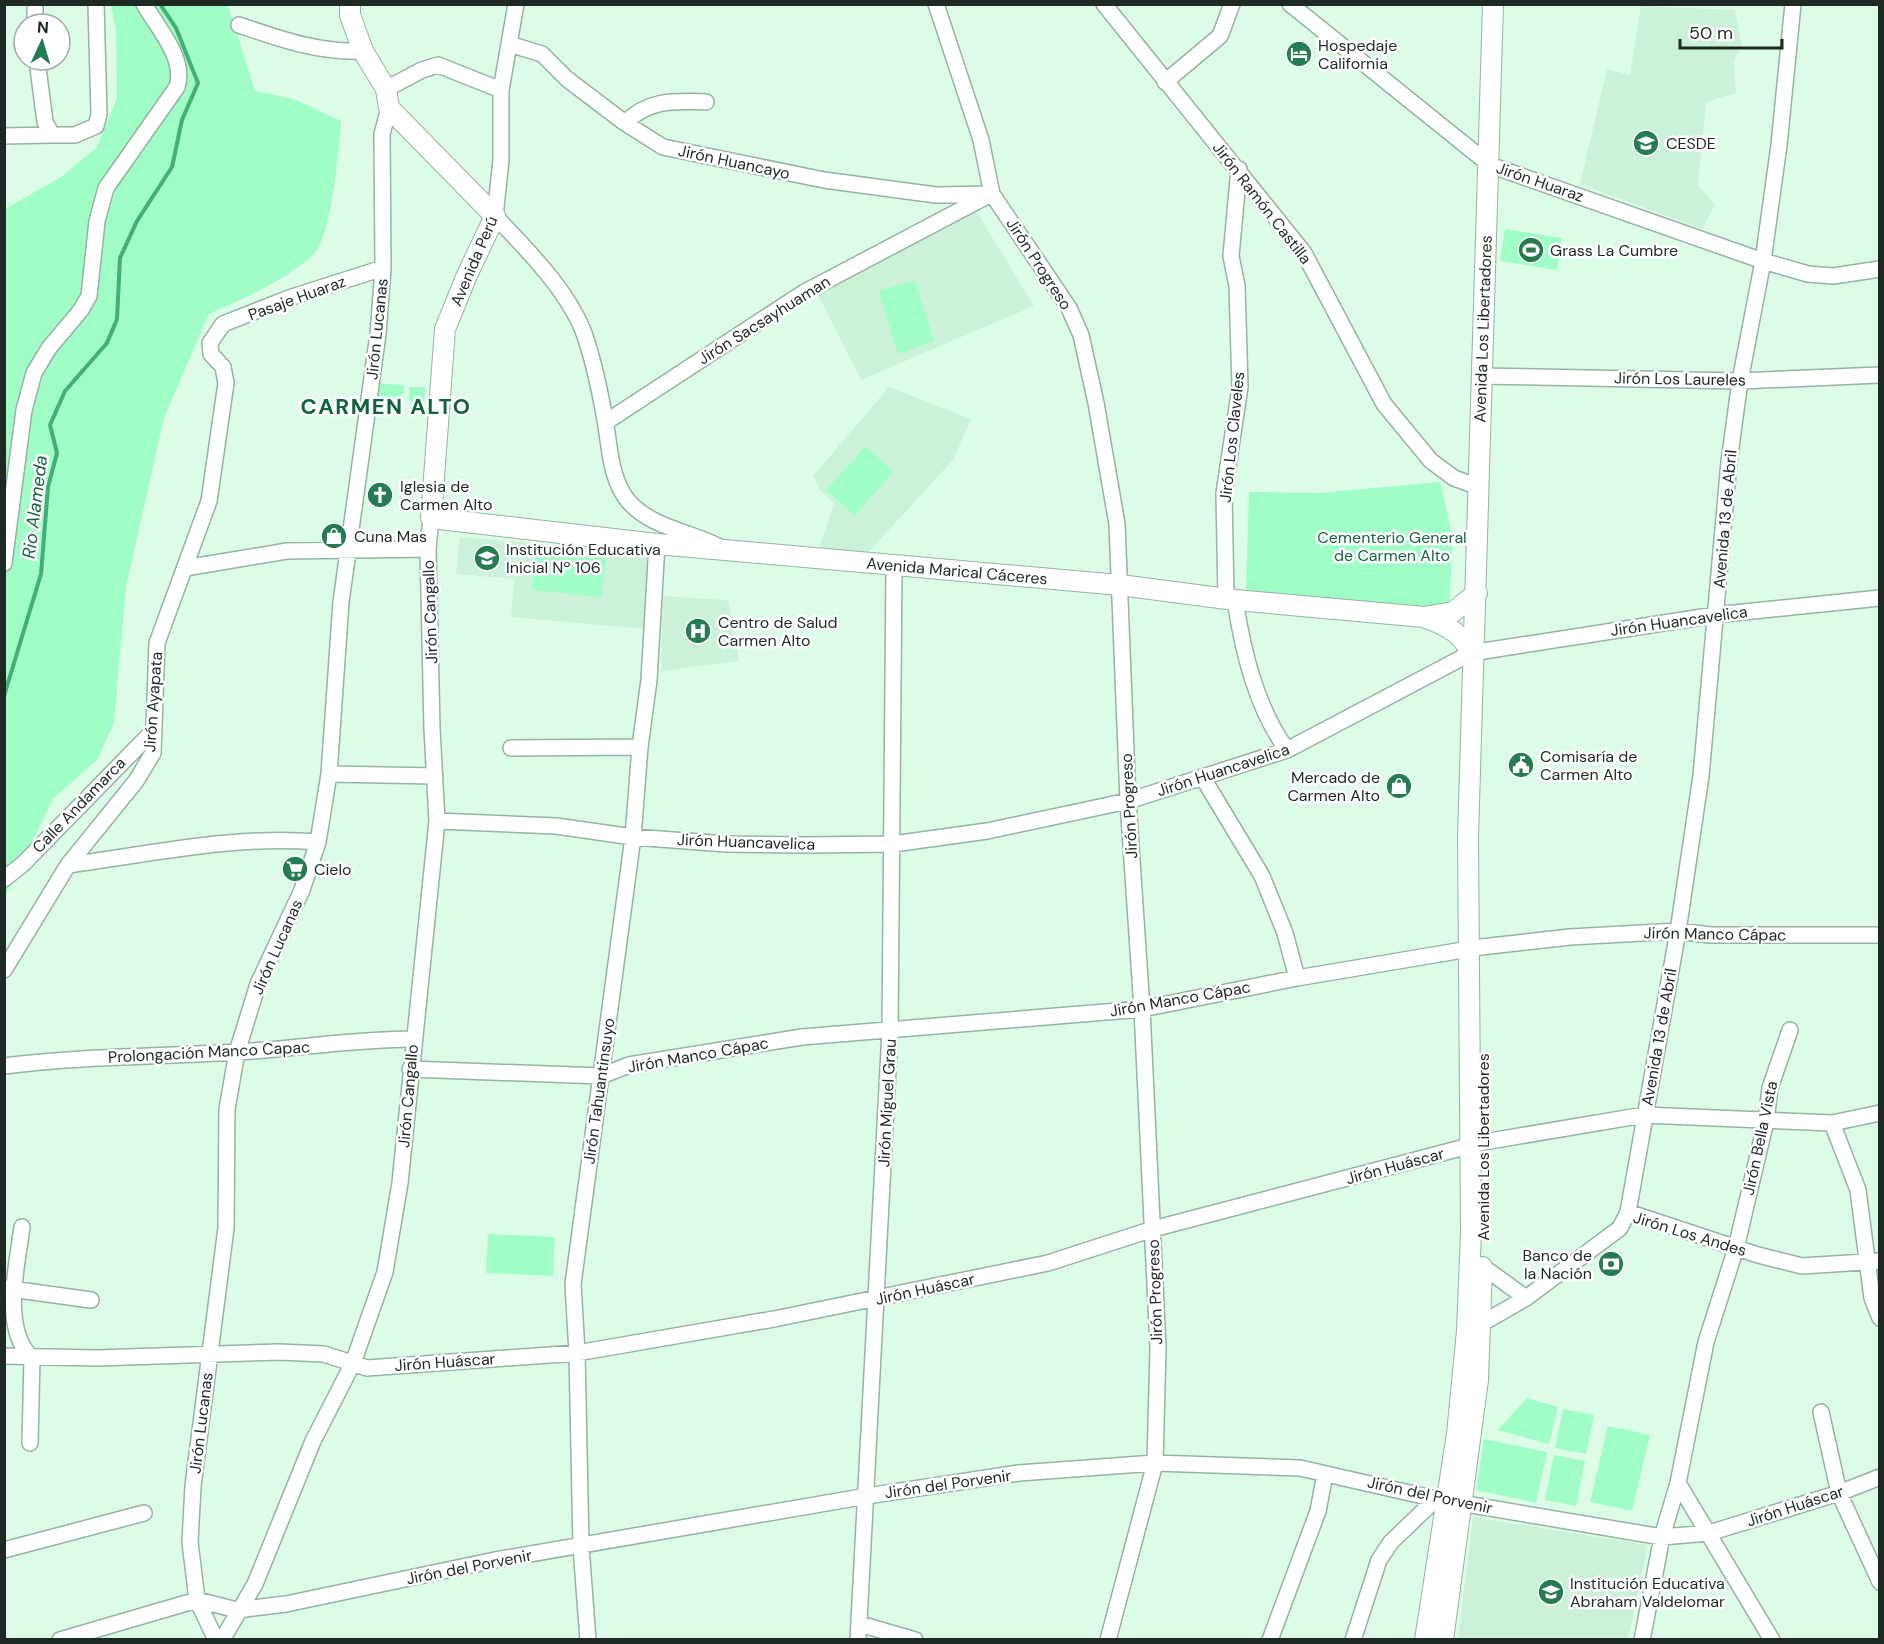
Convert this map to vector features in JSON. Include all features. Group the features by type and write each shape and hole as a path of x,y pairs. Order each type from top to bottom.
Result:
{"street":[{"path":"4,136 75,135 96,126 99,114 96,4"},
{"path":"4,563 24,410 34,374 49,348 81,310 88,296 97,222 106,188 177,87 180,76 180,64 144,4"},
{"path":"350,4 350,15 363,51 388,98 548,272 584,332 596,370 613,467 621,491 630,503 657,523 701,537 727,550"},
{"name":"Avenida Perú","path":"431,518 445,329 466,275 495,216 501,160 501,90 516,4"},
{"name":"Jirón Progreso","path":"936,4 981,140 992,194 1069,308 1081,335 1096,403 1117,524 1128,801 1142,1009 1158,1348 1155,1463 1108,1640"},
{"name":"Jirón Ramón Castilla","path":"1104,4 1165,82 1239,169 1304,253 1384,404 1431,461 1454,477 1476,486"},
{"path":"1165,82 1220,36 1232,4"},
{"name":"Jirón Huaraz","path":"1290,4 1490,165 1763,261 1808,274 1833,276 1880,269"},
{"name":"Avenida Los Libertadores","path":"1425,1640 1449,1501 1474,1328 1478,1144 1475,948 1481,687 1471,653 1477,593 1476,486 1490,165 1493,4"},
{"name":"Avenida 13 de Abril","path":"1628,1212 1678,931 1701,776 1715,615 1740,381 1763,261 1779,145 1793,4"},
{"path":"239,24 288,42 338,52 363,51"},
{"name":"Jirón Huancayo","path":"509,44 542,54 567,79 625,123 663,147 768,170 936,195 992,194"},
{"path":"388,98 422,70 438,65 501,90"},
{"path":"39,72 45,122 52,135"},
{"name":"Jirón Lucanas","path":"216,1640 197,1600 190,1542 193,1486 226,1228 227,1109 237,1052 258,984 302,890 318,842 329,774 347,549 365,440 383,268 382,134 388,98"},
{"path":"625,123 638,110 658,104 706,102"},
{"name":"Jirón Los Claveles","path":"1239,169 1232,256 1237,286 1240,387 1224,493 1230,599 1244,656 1276,735 1287,750"},
{"name":"Jirón Sacsayhuaman","path":"606,422 803,293 992,194"},
{"name":"Pasaje Huaraz","path":"215,333 223,324 289,298 383,268"},
{"name":"Jirón Ayapata","path":"4,970 68,865 147,766 153,753 157,644 209,501 226,382 223,367 211,354 210,343 215,333"},
{"name":"Jirón Los Laureles","path":"1480,376 1740,381 1880,375"},
{"name":"Avenida Marical Cáceres","path":"431,518 657,544 1120,585 1230,599 1424,617 1453,612 1477,593"},
{"name":"Jirón Cangallo","path":"222,1640 237,1610 255,1584 313,1441 353,1363 385,1272 400,1183 437,821 428,549 431,518"},
{"name":"Jirón Tahuantinsuyo","path":"588,1640 581,1547 577,1353 573,1284 633,837 640,747 649,680 657,544"},
{"path":"186,568 286,551 428,549"},
{"name":"Jirón Miguel Grau","path":"859,1632 878,1299 890,1031 894,566"},
{"name":"Jirón Huancavelica","path":"437,821 556,826 633,837 726,843 892,844 987,831 1128,801 1287,750 1471,653 1715,615 1880,598"},
{"path":"1424,617 1448,626 1462,638 1471,653"},
{"name":"Calle Andamarca","path":"4,879 23,864 153,731"},
{"path":"511,748 640,747"},
{"path":"329,774 435,776"},
{"path":"1203,778 1262,876 1285,933 1297,978"},
{"path":"68,865 231,842 284,839 318,842"},
{"name":"Jirón Manco Cápac","path":"410,1069 601,1076 629,1065 802,1037 1142,1009 1297,978 1475,948 1570,937 1678,931 1711,935 1880,935"},
{"name":"Jirón Bella Vista","path":"1642,1640 1662,1537 1678,1483 1706,1342 1736,1248 1766,1121 1770,1088 1790,1030"},
{"name":"Prolongación Manco Capac","path":"4,1066 56,1060 237,1052 356,1039 413,1039"},
{"name":"Jirón Huáscar","path":"4,1356 32,1358 210,1356 279,1352 324,1354 367,1368 577,1353 878,1299 1048,1263 1153,1229 1478,1144 1644,1115 1832,1123 1880,1113"},
{"path":"1832,1123 1858,1190 1874,1262 1872,1298 1880,1318"},
{"name":"Jirón Los Andes","path":"1474,1328 1526,1298 1620,1228 1628,1212 1736,1248 1802,1266 1874,1262"},
{"path":"22,1227 9,1288 17,1339 32,1358 30,1443"},
{"path":"1476,1265 1526,1298"},
{"path":"9,1288 91,1300"},
{"path":"1821,1412 1839,1493 1880,1582"},
{"name":"Jirón del Porvenir","path":"237,1610 286,1604 495,1560 867,1496 1019,1473 1155,1463 1300,1468 1449,1501 1662,1537"},
{"path":"1270,1640 1318,1511 1325,1474"},
{"name":"Jirón Huáscar","path":"1662,1537 1709,1533 1839,1493 1880,1477"},
{"path":"1678,1483 1772,1640"},
{"path":"1353,1640 1379,1560 1391,1542 1449,1501"},
{"name":"Avenida Los Libertadores","path":"1443,1640 1449,1501"},
{"path":"4,1550 144,1513"},
{"path":"60,1640 197,1600 237,1610"},
{"path":"859,1632 915,1640"}],"shaded area":[{"name":"CESDE","path":"1641,6 1735,10 1742,45 1734,61 1736,93 1706,102 1698,185 1715,205 1702,229 1580,184 1607,69 1630,75"},
{"path":"965,210 978,214 1034,306 861,380 817,293"},
{"path":"889,387 971,419 953,460 864,557 840,550 819,549 834,503 820,490 813,476"},
{"path":"460,537 651,553 644,629 511,617 514,579 456,574"},
{"name":"Centro de Salud Carmen Alto","path":"663,596 728,600 739,661 661,671"},
{"name":"Institución Educativa Abraham Valdelomar","path":"1473,1517 1648,1545 1628,1639 1458,1639"}],"green space":[{"path":"111,5 228,5 255,91 294,99 341,121 336,171 330,212 320,245 313,255 277,281 209,314 164,418 126,587 114,723 97,760 53,799 5,897 5,209 61,177 97,147 117,98 116,30"},
{"name":"Grass La Cumbre","path":"1505,229 1562,238 1557,270 1500,261"},
{"path":"915,280 934,341 898,354 879,291"},
{"path":"377,383 404,385 404,394 395,398 386,411 376,410"},
{"path":"409,387 425,387 424,404 409,400"},
{"path":"866,446 894,472 854,516 826,490"},
{"name":"Cementerio General de Carmen Alto","path":"1440,482 1453,537 1449,608 1246,594 1249,492 1319,493"},
{"path":"535,551 606,558 602,597 532,590"},
{"path":"488,1234 555,1237 553,1276 486,1273"},
{"path":"1527,1398 1558,1407 1549,1444 1498,1430"},
{"path":"1563,1409 1594,1415 1586,1454 1555,1448"},
{"path":"1608,1426 1650,1435 1632,1511 1590,1502"},
{"path":"1484,1439 1547,1452 1536,1503 1476,1490"},
{"path":"1554,1455 1585,1461 1576,1506 1545,1500"}],"waterway":[{"name":"Rio Alameda","path":"4,696 41,574 48,487 57,453 50,425 65,391 107,343 117,319 120,258 137,221 172,167 182,120 198,83 176,28 160,4"}],"place":[{"name":"Hospedaje California","path":"1299,54"},
{"name":"CESDE","path":"1646,143"},
{"name":"Grass La Cumbre","path":"1531,250"},
{"name":"Iglesia de Carmen Alto","path":"380,495"},
{"name":"Cuna Mas","path":"334,536"},
{"name":"Institución Educativa Inicial Nº 106","path":"487,558"},
{"name":"Centro de Salud Carmen Alto","path":"698,631"},
{"name":"Comisaría de Carmen Alto","path":"1521,765"},
{"name":"Mercado de Carmen Alto","path":"1399,786"},
{"name":"Cielo","path":"295,869"},
{"name":"Banco de la Nación","path":"1611,1264"},
{"name":"Institución Educativa Abraham Valdelomar","path":"1551,1592"}],"district":[{"name":"CARMEN ALTO","path":"386,406"}]}
